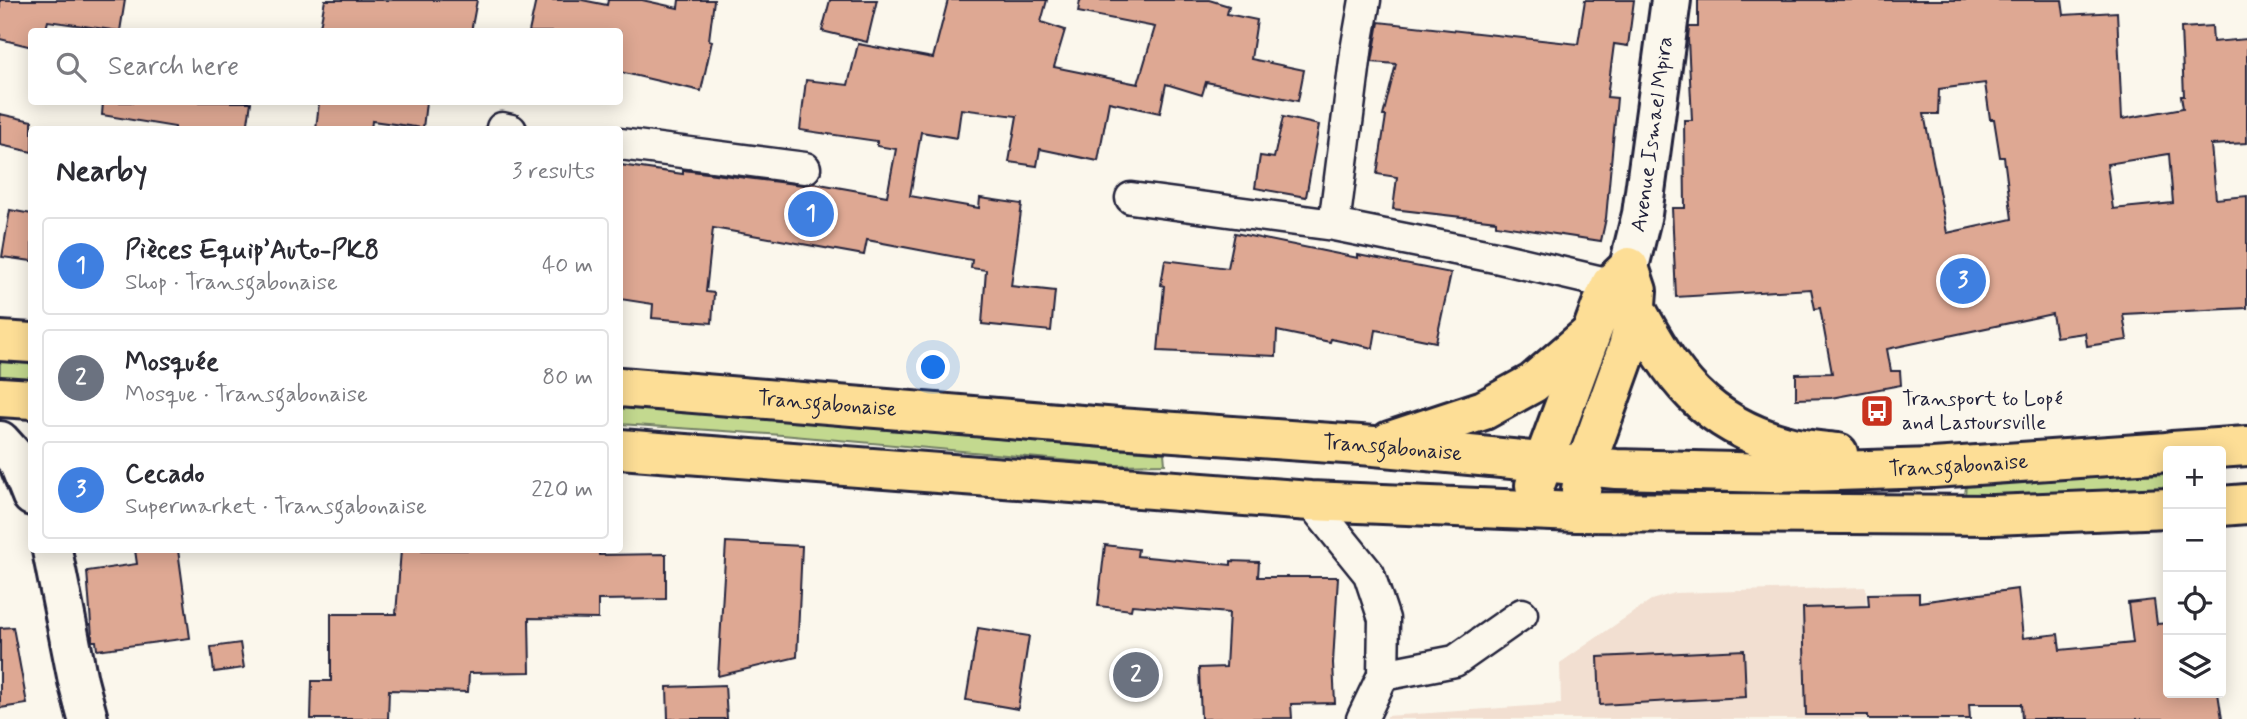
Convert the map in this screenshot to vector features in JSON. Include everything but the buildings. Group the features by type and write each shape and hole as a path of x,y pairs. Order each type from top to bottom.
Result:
{"highway":[{"path":"1526,509 1592,333 1625,286"},
{"path":"1576,512 1585,467 1628,346 1625,286"},
{"path":"1625,286 1666,359 1686,386 1706,407 1730,424 1787,446 1933,468"},
{"path":"1374,446 1484,410 1533,383 1592,333"},
{"path":"0,341 28,343"},
{"name":"Transgabonaise","path":"623,387 1374,446 1585,467 1773,473 1933,468 2163,452"},
{"path":"0,397 28,399"},
{"name":"Transgabonaise","path":"2226,447 2247,446"},
{"path":"623,449 1310,501 1576,512 1993,515 2163,508"},
{"path":"2226,506 2247,504"}],"main road":[{"name":"Avenue Ismael Mpira","path":"1625,286 1642,214 1671,0"},
{"path":"0,441 18,461 28,486"},
{"path":"53,553 88,719"}],"street":[{"path":"1334,225 1365,0"},
{"path":"623,144 805,168"},
{"path":"1131,198 1334,225 1625,286"},
{"path":"1310,501 1369,574 1384,620 1383,675 1362,719"},
{"path":"1383,675 1455,661 1522,614"}],"shaded area":[{"path":"1866,587 1866,719 1387,719 1387,716 1561,704 1560,663 1651,600 1675,593"}],"green space":[{"path":"0,361 28,364 28,381 0,378"},
{"path":"623,407 1164,453 1165,464 1117,465 782,435 623,424"},
{"path":"2163,474 2163,491 1973,501 1965,495 1966,486 1984,482"}],"place":[{"name":"Pièces Equip’Auto-PK8","path":"811,214"},
{"name":"Cecado","path":"1963,281"},
{"name":"Transport to Lopé and Lastoursville","path":"1877,411"},
{"name":"Mosquée","path":"1136,675"}]}
